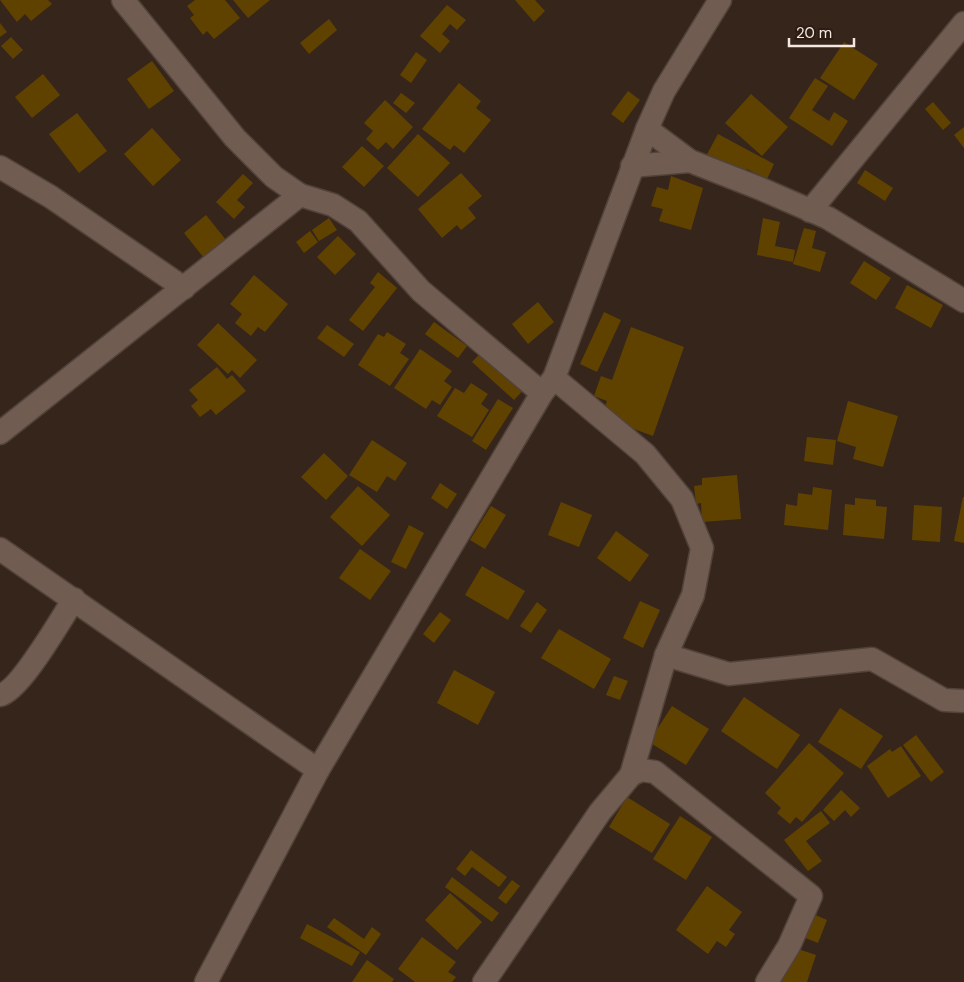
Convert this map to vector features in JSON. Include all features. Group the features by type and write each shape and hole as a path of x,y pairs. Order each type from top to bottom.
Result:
{"street":[{"path":"123,0 235,138 274,177 300,195 333,205 358,221 421,291 645,454 682,499 702,548 693,596 666,655 631,775"},
{"path":"206,982 318,770 548,385 647,129 664,91 720,0"},
{"path":"810,210 964,23"},
{"path":"647,129 690,161 828,218 964,301"},
{"path":"632,166 690,161"},
{"path":"0,167 51,197 184,288"},
{"path":"0,434 300,195"},
{"path":"0,549 318,770"},
{"path":"0,695 5,694 20,681 74,599"},
{"path":"666,655 729,674 872,659 944,700 964,702"},
{"path":"484,982 600,812 631,775 641,770 655,772 811,896 788,946 767,982"}],"building":[{"path":"0,0 48,0 52,4 31,21 25,14 17,22"},
{"path":"195,0 225,0 240,18 214,39 207,31 203,35 190,18 194,15 187,6"},
{"path":"233,0 270,0 248,18"},
{"path":"515,0 535,0 545,11 534,22"},
{"path":"447,5 466,20 457,30 450,24 442,34 450,41 440,53 420,36"},
{"path":"329,19 337,30 309,54 300,43"},
{"path":"0,23 7,32 0,37"},
{"path":"11,37 23,50 13,59 1,46"},
{"path":"844,42 878,64 854,100 820,78"},
{"path":"416,52 427,60 411,83 400,75"},
{"path":"152,61 174,91 149,109 127,79"},
{"path":"43,74 60,95 32,118 15,97"},
{"path":"815,78 828,86 812,110 829,121 834,112 848,121 832,146 789,118"},
{"path":"459,83 481,101 476,108 491,120 464,153 454,145 450,150 422,129"},
{"path":"628,91 640,100 623,123 611,114"},
{"path":"401,93 415,103 406,113 393,103"},
{"path":"751,94 788,127 762,156 725,123"},
{"path":"385,100 413,127 393,149 386,142 378,150 366,139 373,131 364,123"},
{"path":"933,102 951,123 943,130 925,109"},
{"path":"77,113 107,151 79,173 49,134"},
{"path":"964,127 964,148 954,135"},
{"path":"152,128 181,160 153,186 124,154"},
{"path":"418,134 450,163 418,197 387,168"},
{"path":"718,134 774,164 767,179 747,169 743,177 705,158"},
{"path":"362,146 384,166 364,187 342,167"},
{"path":"865,170 893,188 885,201 857,183"},
{"path":"461,173 482,196 468,208 476,218 461,230 457,225 442,238 418,209"},
{"path":"243,174 253,183 237,200 245,207 234,219 216,202"},
{"path":"671,176 703,188 691,230 659,221 663,209 651,206 657,187 668,190"},
{"path":"206,215 226,240 204,258 184,233"},
{"path":"329,218 337,230 319,241 312,230"},
{"path":"763,218 780,222 775,246 795,250 793,262 757,255"},
{"path":"804,228 816,231 812,248 826,252 820,272 793,264"},
{"path":"310,231 318,242 304,253 296,242"},
{"path":"338,236 356,254 335,275 317,257"},
{"path":"864,261 891,278 876,300 850,283"},
{"path":"378,272 397,288 363,331 349,320 375,287 370,283"},
{"path":"254,275 288,304 265,332 258,327 251,336 235,323 242,314 230,304"},
{"path":"907,285 943,305 931,328 895,308"},
{"path":"538,302 554,322 528,344 512,324"},
{"path":"604,312 621,320 597,372 580,364"},
{"path":"434,322 467,346 458,358 425,334"},
{"path":"218,323 257,360 240,378 232,370 228,374 197,345"},
{"path":"327,325 354,344 344,357 317,338"},
{"path":"631,327 684,347 653,436 601,417 607,401 594,396 601,376 612,380"},
{"path":"387,332 406,344 400,353 409,359 390,386 358,365 378,334 384,337"},
{"path":"486,347 528,385 514,400 472,362"},
{"path":"420,349 452,371 444,381 452,387 440,405 432,400 426,409 394,388"},
{"path":"217,367 227,379 232,375 246,391 216,415 211,409 200,417 191,406 198,400 189,390"},
{"path":"471,383 488,394 481,404 489,410 472,437 437,416 455,388 464,393"},
{"path":"498,399 513,408 486,450 472,441"},
{"path":"848,401 898,416 883,467 853,459 856,447 837,441"},
{"path":"807,437 836,440 833,465 804,461"},
{"path":"372,440 407,463 395,481 387,476 377,492 349,475"},
{"path":"324,453 348,476 326,500 301,477"},
{"path":"737,475 741,519 702,522 701,503 696,504 694,486 702,485 702,478"},
{"path":"440,483 457,494 447,509 431,498"},
{"path":"358,486 390,515 362,546 330,517"},
{"path":"813,487 832,490 828,530 784,525 786,504 797,506 798,493 812,495"},
{"path":"964,497 964,543 954,541"},
{"path":"855,498 876,500 876,506 887,507 884,539 843,535 845,504 855,505"},
{"path":"561,502 592,515 579,547 548,535"},
{"path":"914,505 942,507 940,542 912,540"},
{"path":"491,506 506,515 485,549 470,540"},
{"path":"409,525 424,533 406,569 391,562"},
{"path":"616,531 649,555 630,582 597,558"},
{"path":"360,549 391,571 370,600 339,578"},
{"path":"482,566 525,591 508,620 465,595"},
{"path":"640,601 660,610 643,648 623,638"},
{"path":"537,602 547,610 531,633 520,626"},
{"path":"440,612 451,620 434,643 423,634"},
{"path":"559,629 611,659 594,689 541,658"},
{"path":"454,670 495,692 478,725 437,703"},
{"path":"614,676 628,681 620,700 606,695"},
{"path":"744,697 800,735 777,769 721,731"},
{"path":"672,706 709,729 686,765 649,742"},
{"path":"840,708 883,736 861,769 818,742"},
{"path":"916,735 944,772 931,782 903,745"},
{"path":"809,743 844,773 802,822 796,817 790,824 777,813 781,808 765,793"},
{"path":"901,746 921,776 888,798 867,766 890,749 892,752"},
{"path":"841,790 860,808 851,817 845,810 834,821 823,810"},
{"path":"627,797 670,824 652,853 609,827"},
{"path":"821,811 830,823 806,841 822,861 808,871 784,840"},
{"path":"680,816 712,837 686,880 653,859"},
{"path":"471,850 507,877 499,887 472,867 465,876 456,869"},
{"path":"452,877 499,913 492,922 445,887"},
{"path":"512,880 520,886 506,904 498,898"},
{"path":"707,886 742,912 729,930 735,934 726,947 717,941 708,954 676,930"},
{"path":"450,893 482,922 457,950 425,920"},
{"path":"813,914 827,920 818,943 803,937"},
{"path":"334,918 364,939 372,927 381,934 366,955 327,927"},
{"path":"307,924 360,952 352,966 300,938"},
{"path":"422,937 456,962 448,972 456,977 452,982 415,982 398,969"},
{"path":"792,947 816,955 807,982 780,982"},
{"path":"367,960 394,979 392,982 352,982"}]}
